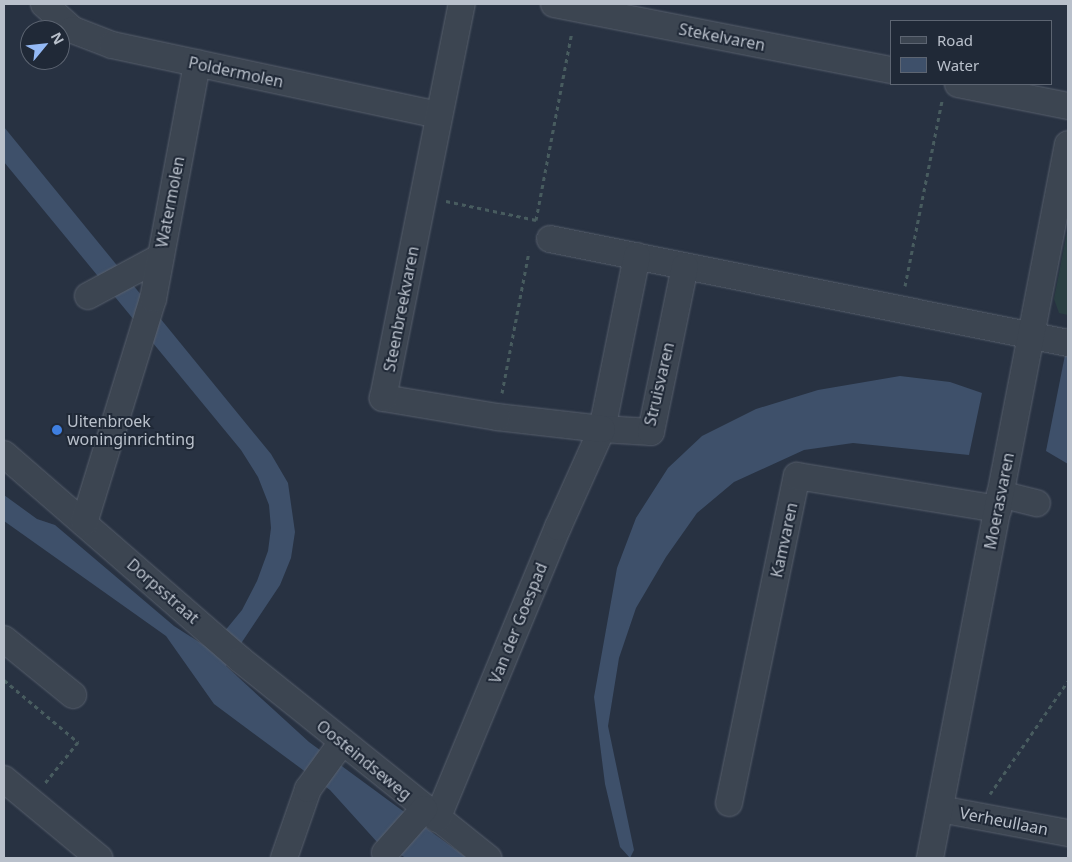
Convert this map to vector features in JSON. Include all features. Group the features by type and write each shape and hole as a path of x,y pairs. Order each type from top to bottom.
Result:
{"street":[{"name":"Poldermolen","path":"44,4 73,30 112,45 438,115"},
{"name":"Steenbreekvaren","path":"462,4 438,115 383,398 497,417 602,429"},
{"name":"Stekelvaren","path":"565,6 890,70"},
{"name":"Watermolen","path":"84,523 142,342 153,299 159,258 197,63"},
{"path":"951,89 1068,106"},
{"name":"Moerasvaren","path":"930,858 1068,144"},
{"path":"538,234 685,266 1068,343"},
{"path":"602,429 637,256"},
{"path":"95,292 129,272 159,258"},
{"name":"Struisvaren","path":"602,429 651,432 685,266"},
{"name":"Van der Goespad","path":"385,853 426,815 602,429"},
{"name":"Dorpsstraat","path":"4,454 241,660"},
{"name":"Kamvaren","path":"729,803 797,476 999,502"},
{"path":"999,502 1037,503"},
{"path":"4,639 73,695"},
{"name":"Oosteindseweg","path":"241,660 337,748 480,856"},
{"path":"284,858 313,782 337,748"},
{"path":"4,779 29,803 99,858"},
{"name":"Verheullaan","path":"940,809 1068,832"}],"path":[{"path":"497,417 538,234 565,6"},
{"path":"901,309 951,89"},
{"path":"423,196 538,234"},
{"path":"4,680 78,742 29,803"},
{"path":"976,815 1068,682"}],"green space":[{"path":"1068,227 1068,315 1059,313 1054,299"}],"water":[{"path":"4,127 271,454 288,483 295,532 291,558 280,585 226,666 309,742 467,858 406,858 377,842 330,790 214,704 166,636 4,521 4,495 37,519 55,525 174,626 210,649 242,610 257,581 268,551 271,528 269,505 258,477 241,450 4,162"},
{"path":"1065,355 1068,356 1068,464 1046,451"},
{"path":"900,376 950,382 982,393 969,455 853,443 804,450 734,482 697,513 666,557 636,608 619,658 608,726 634,850 630,858 620,847 605,784 594,697 617,568 636,518 668,468 702,436 756,409 818,390"}],"place":[{"name":"Uitenbroek woninginrichting","path":"57,430"}]}
